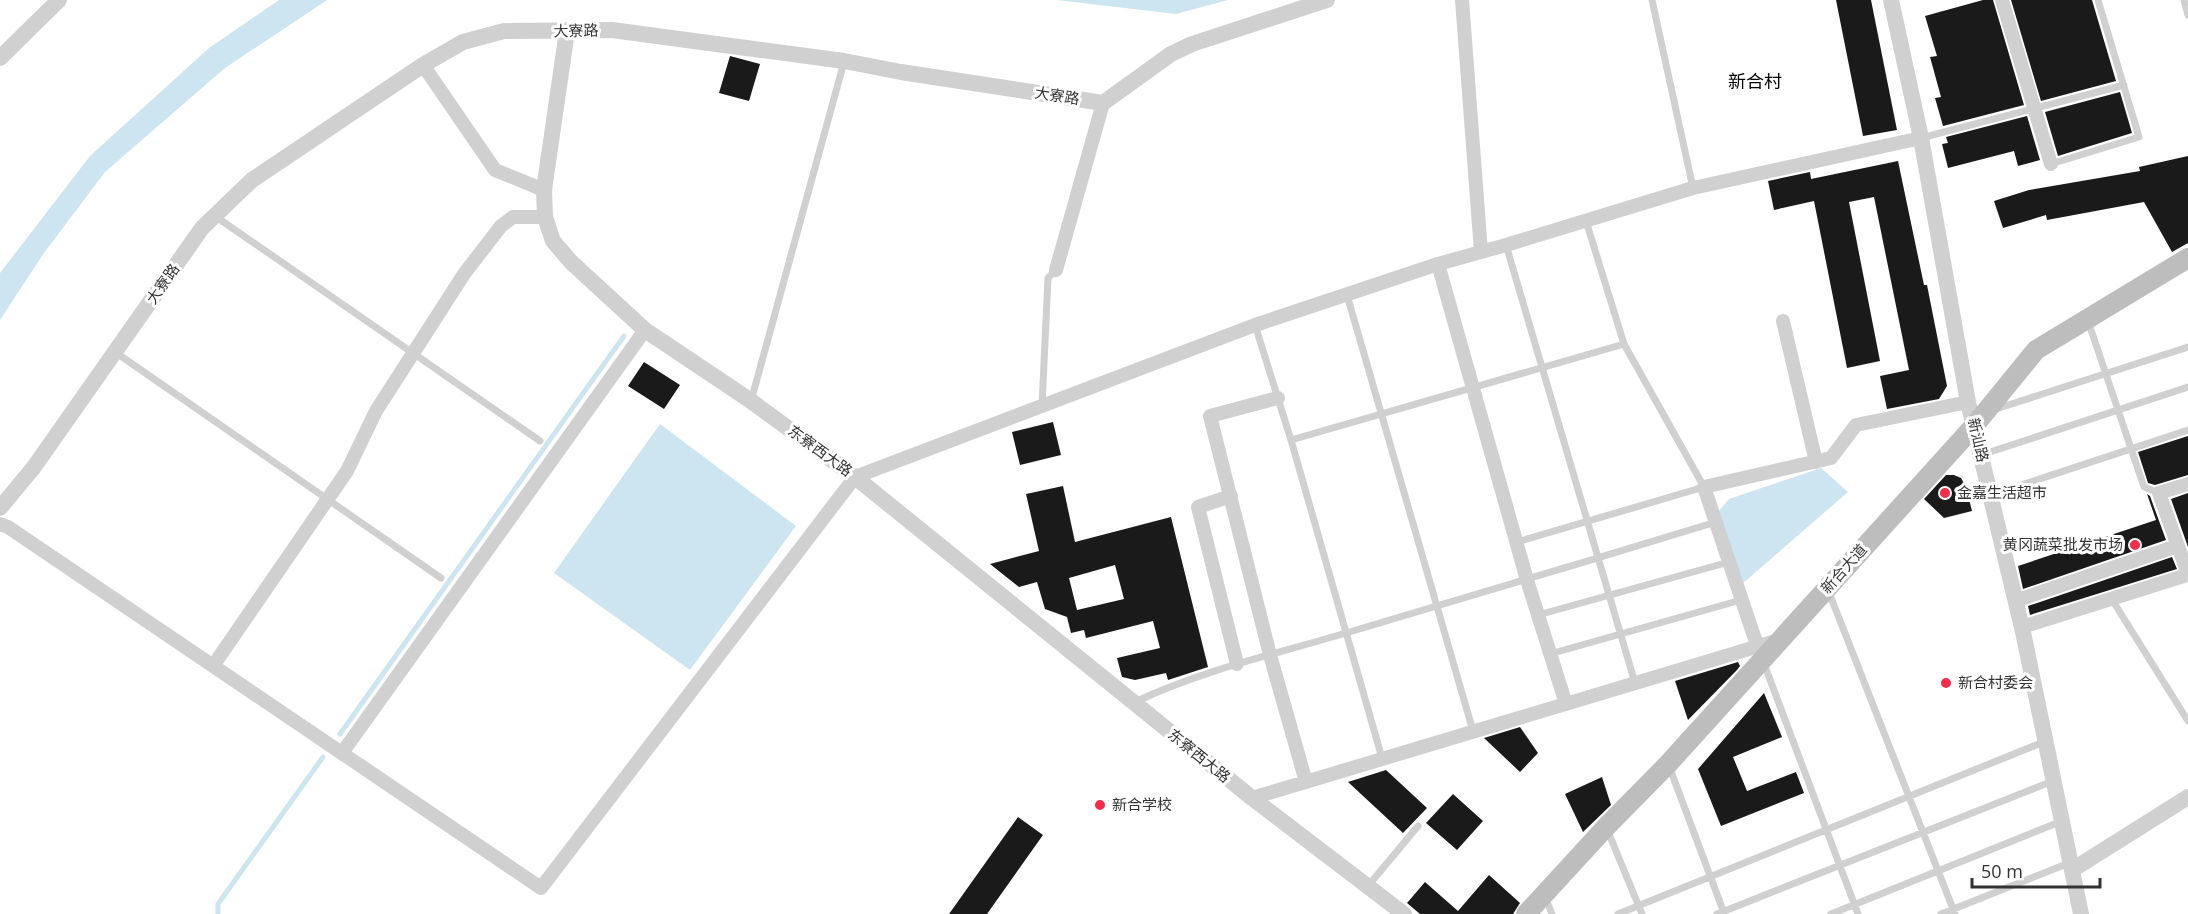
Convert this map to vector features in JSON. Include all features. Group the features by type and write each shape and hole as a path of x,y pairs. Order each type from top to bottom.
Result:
{"main road":[{"name":"新合大道","path":"1526,914 1668,764 1759,653 1779,640 1827,588 1976,413 2036,350 2188,258"}],"street":[{"path":"0,58 59,0"},
{"path":"1056,270 1103,103 1170,54 1192,44 1327,0"},
{"path":"1462,0 1482,252"},
{"name":"新汕路","path":"1891,0 1976,413 1981,455 2022,627 2081,914"},
{"path":"2002,0 2051,164"},
{"name":"大寮路","path":"0,507 34,466 202,228 252,180 423,65 463,42 504,31 612,30 844,61 1103,103"},
{"name":"东寮西大路","path":"567,32 544,190 545,217 553,241 571,262 645,330 751,401 855,477 1252,798 1404,914"},
{"path":"423,65 495,170 544,190"},
{"path":"0,524 8,527 541,888 855,477 1255,325 1438,264 1692,188 1921,138"},
{"path":"213,666 347,471 376,411 465,274 501,226 513,218 545,217"},
{"path":"1438,264 1527,580 1566,704"},
{"path":"1783,321 1816,462"},
{"path":"342,753 645,330"},
{"path":"1278,398 1210,416 1270,655 1306,782"},
{"path":"1252,798 1635,683 1759,653 1704,487 1831,458 1856,425 1976,413"},
{"path":"2022,627 2187,575 2159,493 2188,484"},
{"path":"1231,496 1198,507 1237,664"},
{"path":"2015,601 2177,546"},
{"path":"2072,866 2188,797"}],"lane":[{"path":"1652,0 1692,188"},
{"path":"2051,164 2139,137 2098,0"},
{"path":"2184,0 2188,15"},
{"path":"751,401 844,61"},
{"path":"1921,138 2124,85"},
{"path":"214,216 540,441"},
{"path":"1516,542 1704,487 1624,344 1586,221"},
{"path":"1506,245 1635,683"},
{"path":"1042,406 1048,278 1056,270"},
{"path":"1347,295 1473,731"},
{"path":"2088,319 2144,487 2159,493"},
{"path":"1255,325 1291,440 1382,758"},
{"path":"1291,440 1624,344"},
{"path":"1976,413 2188,346"},
{"path":"115,352 441,578"},
{"path":"1981,455 2188,387"},
{"path":"1990,495 2188,430"},
{"path":"1133,703 1174,684 1237,664 1527,580 1716,522"},
{"path":"1538,615 1729,562"},
{"path":"1827,588 1954,911"},
{"path":"2111,598 2188,721"},
{"path":"1550,654 1741,600"},
{"path":"1759,653 1858,914"},
{"path":"1618,914 2046,741"},
{"path":"1668,764 1721,913 2054,781"},
{"path":"1831,914 2062,821"},
{"path":"1368,886 1418,826"},
{"path":"1606,827 1642,914"},
{"path":"1941,914 2072,866"},
{"path":"1544,895 1552,914"}],"water":[{"path":"279,0 327,0 225,68 105,172 44,253 0,320 0,273 90,156 209,48"},
{"path":"1057,0 1228,0 1176,14"},
{"path":"660,424 796,526 690,670 554,573"},
{"path":"1821,468 1848,492 1742,584 1718,512 1729,499"}],"building":[{"path":"1836,0 1871,0 1897,130 1863,136"},
{"path":"1983,0 1993,0 2024,105 1943,126 1935,98 1941,97 1930,57 1937,56 1925,16"},
{"path":"2011,0 2092,0 2116,81 2041,101"},
{"path":"730,56 760,64 749,101 719,93"},
{"path":"2120,92 2132,133 2058,156 2045,112"},
{"path":"2027,116 2040,160 2018,166 2014,151 1948,168 1942,144 1948,143 1946,137"},
{"path":"2188,156 2188,243 2172,252 2144,202 2047,220 2046,215 2003,228 1994,201 2029,190 2140,171 2139,167"},
{"path":"1898,161 1924,285 1927,285 1947,386 1939,399 1887,409 1880,376 1909,370 1874,197 1849,202 1880,361 1847,368 1814,201 1774,210 1768,181 1810,172 1811,179"},
{"path":"644,362 680,385 664,409 628,386"},
{"path":"1053,422 1061,455 1020,465 1012,432"},
{"path":"2188,436 2188,475 2155,485 2148,483 2138,452"},
{"path":"1946,475 1961,478 1966,487 1972,511 1944,518 1924,499"},
{"path":"1063,486 1075,542 1171,517 1208,667 1168,680 1166,673 1135,680 1122,677 1117,658 1160,648 1153,621 1086,638 1084,630 1071,633 1067,617 1045,609 1037,582 1019,587 990,564 1039,551 1026,494","holes":["1115,565 1124,599 1077,610 1069,578"]},
{"path":"2188,493 2188,547 2171,499"},
{"path":"2147,494 2150,496 2166,540 2023,589 2018,566 2156,520"},
{"path":"2172,557 2177,569 2030,615 2028,606"},
{"path":"1738,662 1740,666 1737,670 1688,720 1675,681"},
{"path":"1764,693 1782,737 1733,757 1747,791 1796,772 1804,793 1721,826 1698,769"},
{"path":"1520,727 1538,753 1520,772 1484,738"},
{"path":"1386,770 1427,808 1403,833 1348,782"},
{"path":"1602,777 1611,805 1583,832 1565,794"},
{"path":"1453,794 1483,821 1457,850 1426,823"},
{"path":"1018,817 1043,835 987,914 949,914"},
{"path":"1489,875 1520,903 1513,914 1420,914 1407,903 1425,882 1458,911"}],"waterway":[{"path":"340,734 624,336"},
{"path":"218,914 218,904 323,757"}],"place":[{"name":"金嘉生活超市","path":"1945,493"},
{"name":"黄冈蔬菜批发市场","path":"2135,545"},
{"name":"新合村委会","path":"1946,683"},
{"name":"新合学校","path":"1100,805"}],"district":[{"name":"新合村","path":"1755,82"}]}
